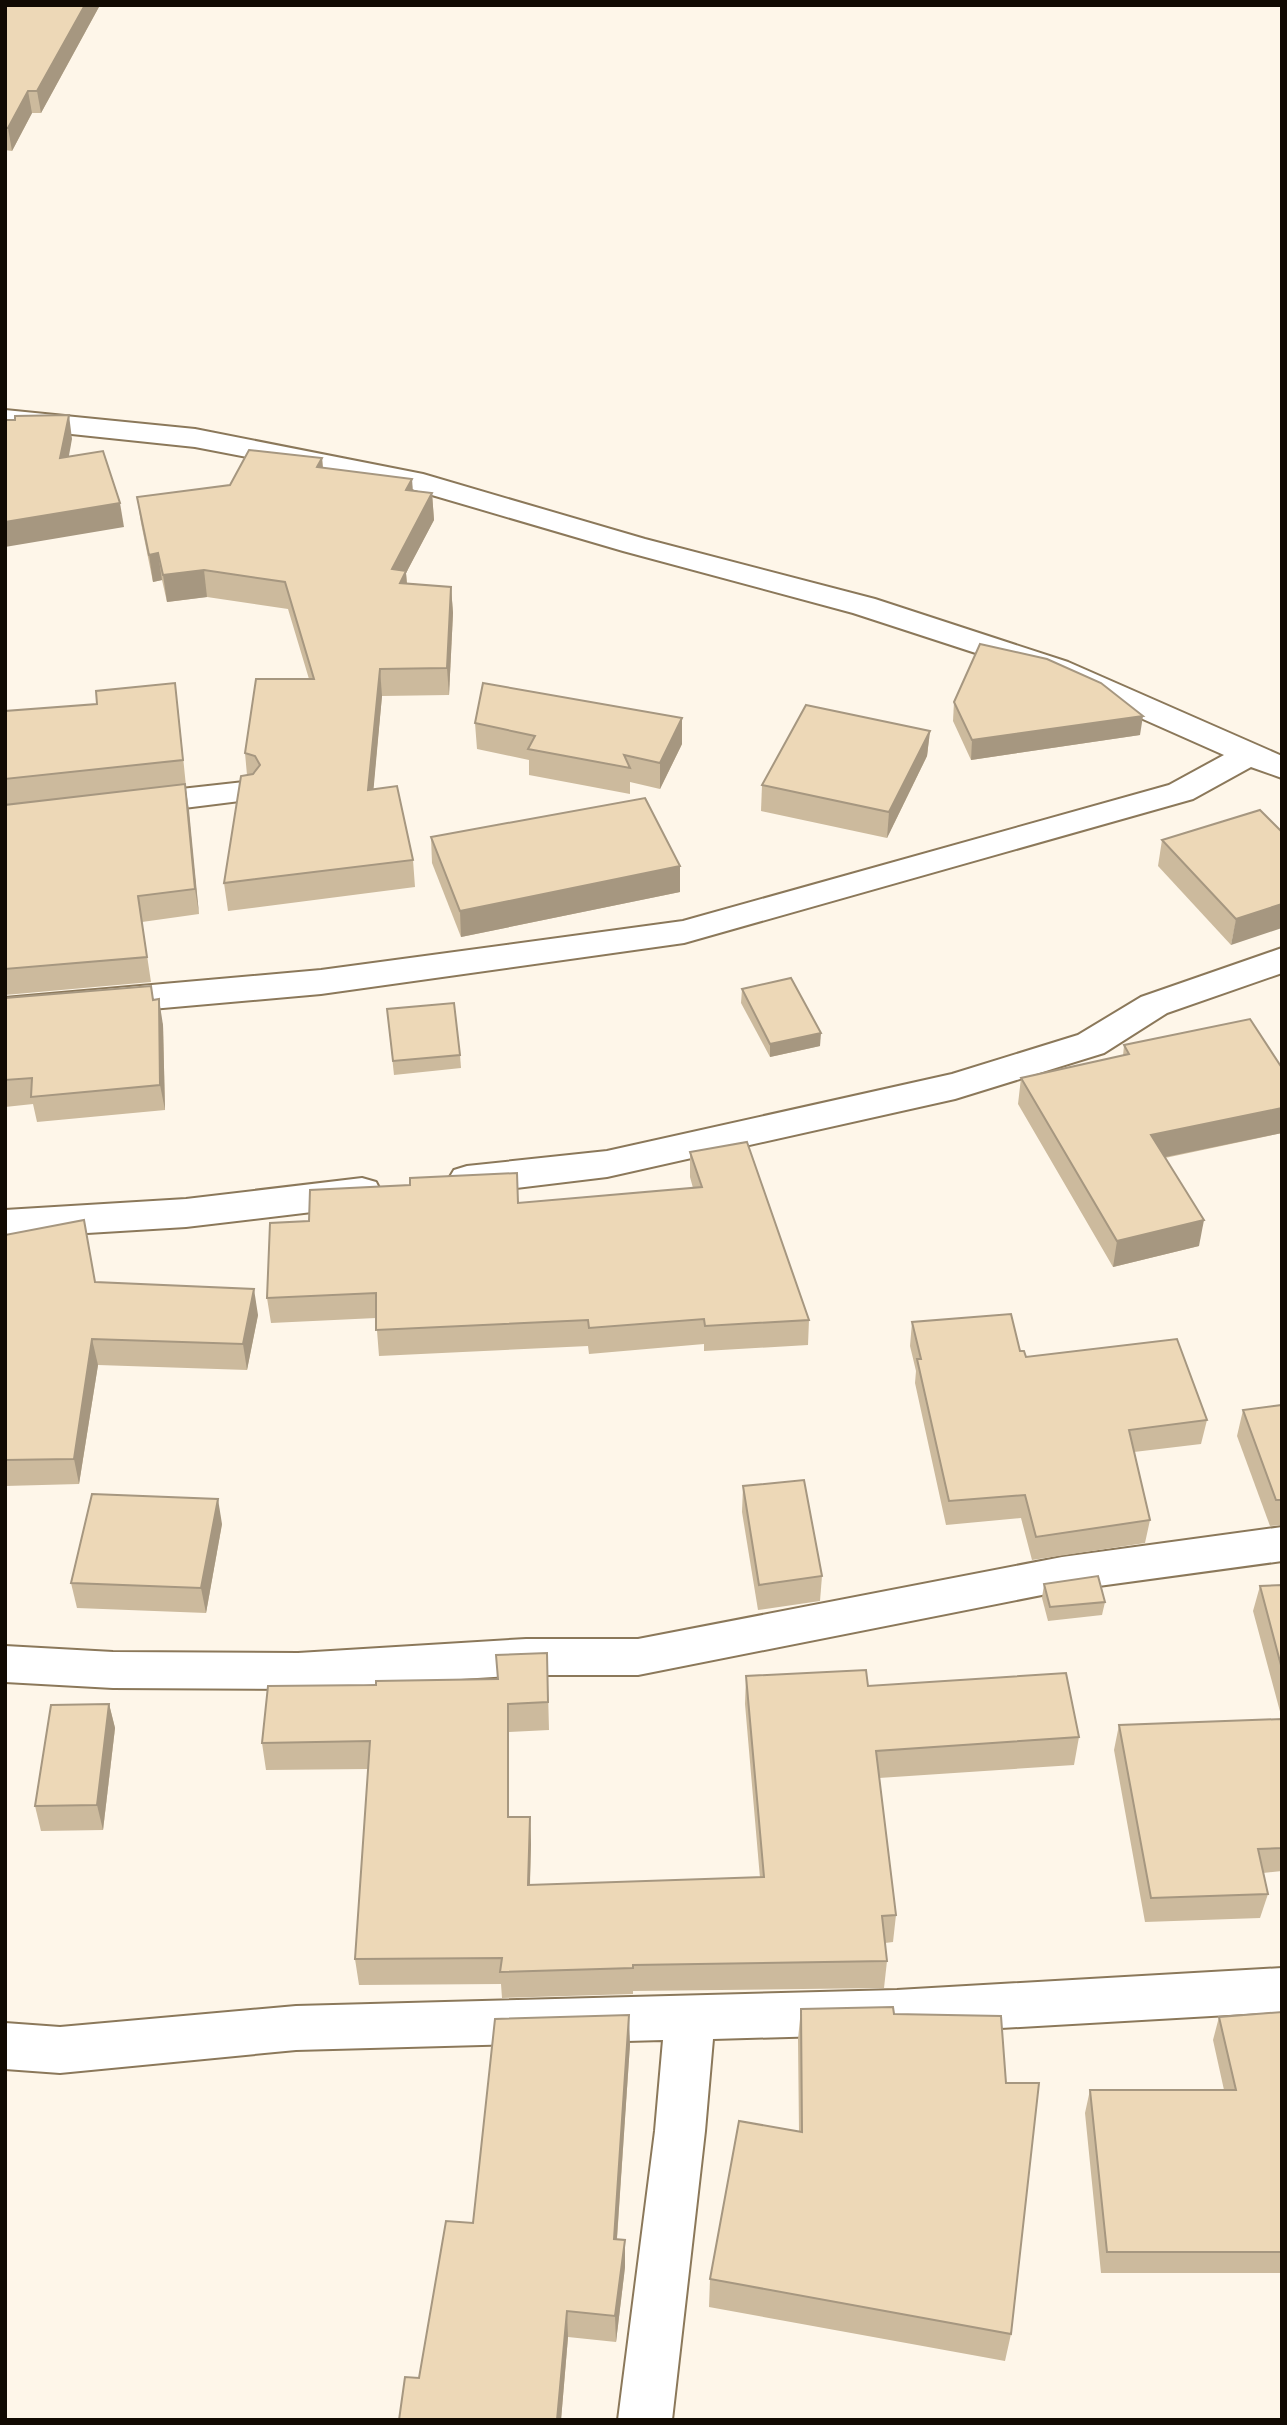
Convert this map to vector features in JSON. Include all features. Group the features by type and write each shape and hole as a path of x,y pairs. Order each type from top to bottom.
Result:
{"street":[{"path":"5,418 195,438 413,480 634,545 864,606 1044,665 1282,768"},
{"path":"5,1010 321,982 684,932 1181,792 1250,754"},
{"path":"111,807 244,793"},
{"path":"430,1184 607,1164 955,1086 1091,1044 1154,1006 1282,960"},
{"path":"5,1224 186,1213 389,1189"},
{"path":"5,1664 113,1670 298,1671 526,1657 638,1657 1062,1574 1282,1544"},
{"path":"5,2046 60,2050 296,2028 897,2012 1282,1990"},
{"path":"645,2420 680,2131 690,2018"}],"building":[{"path":"5,5 85,5 37,91 28,91 8,128 5,128"},
{"path":"69,415 60,458 103,451 120,503 5,522 5,420 15,420 15,416"},
{"path":"249,450 322,458 317,467 412,479 406,490 432,493 392,569 406,571 400,583 451,587 447,668 380,669 368,790 397,786 413,860 224,883 241,776 253,774 260,765 255,756 245,753 256,679 314,679 285,582 204,570 163,575 158,553 149,555 137,497 230,485"},
{"path":"980,644 1047,659 1101,683 1143,716 972,740 954,702"},
{"path":"175,683 183,760 5,779 5,711 97,704 96,691"},
{"path":"483,683 682,718 660,763 624,755 630,768 528,749 535,736 475,723"},
{"path":"806,705 930,731 889,812 762,785"},
{"path":"185,784 195,889 138,896 147,957 5,969 5,805"},
{"path":"645,798 680,866 460,911 431,837"},
{"path":"1260,810 1282,832 1282,904 1236,919 1162,840"},
{"path":"791,978 821,1033 770,1044 742,989"},
{"path":"151,986 153,1000 159,999 160,1085 31,1097 32,1078 5,1080 5,998"},
{"path":"454,1003 460,1055 393,1061 387,1009"},
{"path":"1250,1019 1282,1068 1282,1108 1151,1135 1204,1220 1117,1241 1021,1078 1129,1054 1124,1045"},
{"path":"747,1142 809,1320 705,1326 704,1319 589,1328 588,1320 376,1330 376,1293 267,1298 270,1223 309,1221 310,1190 410,1185 410,1178 517,1173 518,1203 702,1187 690,1152"},
{"path":"84,1220 95,1282 254,1289 243,1344 92,1339 74,1459 5,1460 5,1235"},
{"path":"1011,1314 1020,1351 1024,1351 1026,1357 1177,1339 1207,1420 1129,1430 1150,1520 1036,1537 1025,1495 949,1501 917,1359 921,1359 912,1322"},
{"path":"1282,1405 1282,1500 1276,1500 1243,1410"},
{"path":"804,1480 822,1576 759,1585 743,1486"},
{"path":"92,1494 218,1499 201,1588 71,1583"},
{"path":"1098,1576 1105,1602 1050,1607 1044,1584"},
{"path":"1282,1585 1282,1669 1260,1586"},
{"path":"547,1653 548,1702 508,1704 508,1817 530,1817 528,1885 764,1877 746,1676 866,1670 868,1686 1066,1673 1079,1737 876,1751 896,1915 882,1916 887,1961 633,1965 633,1968 500,1972 502,1958 355,1959 370,1741 262,1743 268,1686 376,1685 376,1681 498,1679 496,1655"},
{"path":"109,1704 97,1805 35,1806 51,1705"},
{"path":"1282,1719 1282,1848 1258,1849 1268,1894 1151,1898 1119,1725"},
{"path":"893,2007 894,2014 1001,2016 1006,2083 1039,2083 1011,2334 710,2279 739,2121 802,2132 801,2009"},
{"path":"1282,2012 1282,2252 1107,2252 1090,2090 1236,2090 1219,2017"},
{"path":"629,2015 614,2239 625,2240 615,2316 567,2311 557,2420 399,2420 405,2377 419,2378 446,2221 473,2223 495,2019"}]}
